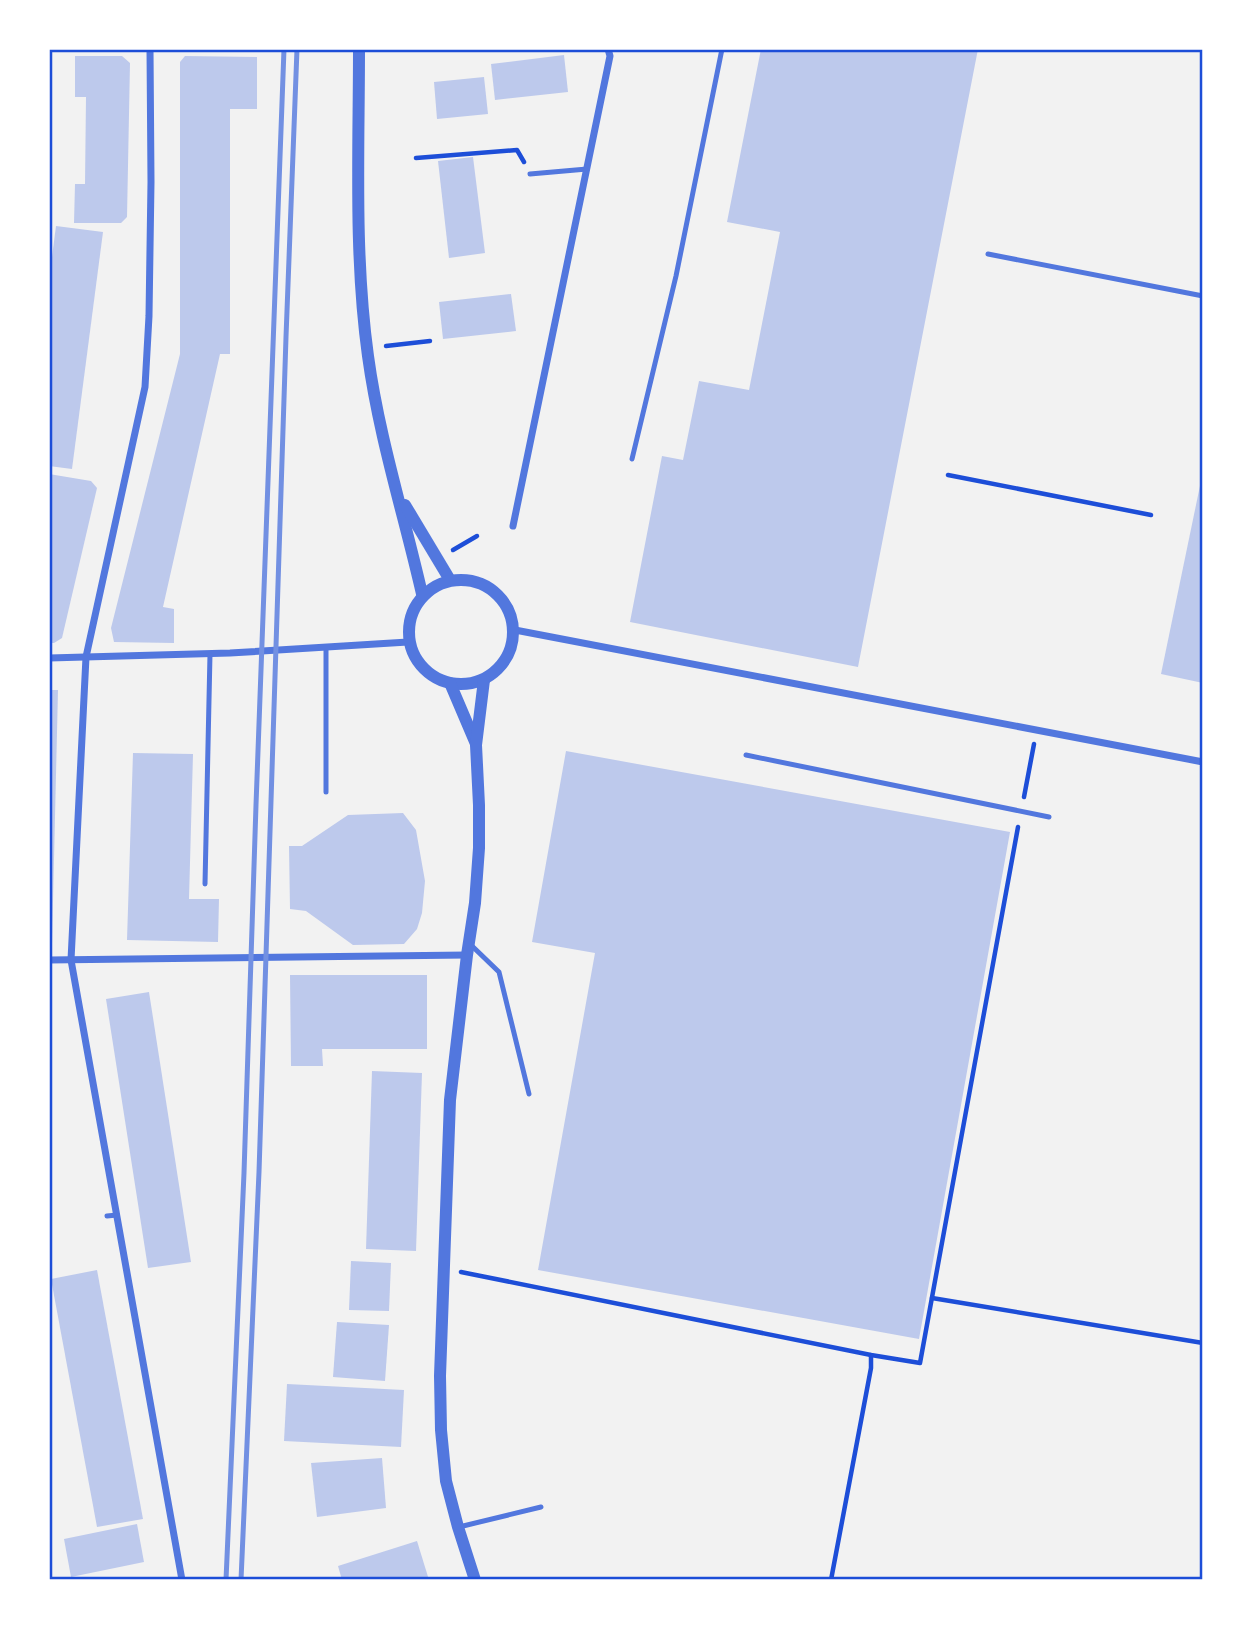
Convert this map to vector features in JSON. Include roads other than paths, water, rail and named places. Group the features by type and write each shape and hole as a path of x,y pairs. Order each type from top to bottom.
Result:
{"street":[{"path":"150,49 152,182 145,387 86,657 71,960 182,1580"},
{"path":"359,49 358,238 367,349 386,455 422,594"},
{"path":"513,526 610,56 608,49"},
{"path":"397,493 450,580"},
{"path":"450,580 485,587 502,599 510,611 515,630 512,648 503,666 484,680 467,684 450,683 423,670 414,658 408,642 412,614 422,594 434,585 450,580"},
{"path":"515,630 1203,762"},
{"path":"49,658 210,654 408,642"},
{"path":"475,1580 446,1481 440,1376 450,1100 475,904 479,848 476,745 484,680"},
{"path":"450,683 476,745"},
{"path":"49,960 468,949"}],"lane":[{"path":"632,459 676,276 722,49"},
{"path":"530,174 587,169"},
{"path":"988,254 1203,296"},
{"path":"326,648 327,792"},
{"path":"205,884 210,654"},
{"path":"746,755 1049,817"},
{"path":"468,949 499,972 530,1094"},
{"path":"107,1216 117,1216"},
{"path":"458,1527 541,1507"}],"railway":[{"path":"226,1580 244,1173 284,49"},
{"path":"241,1580 259,1172 297,49"}]}
